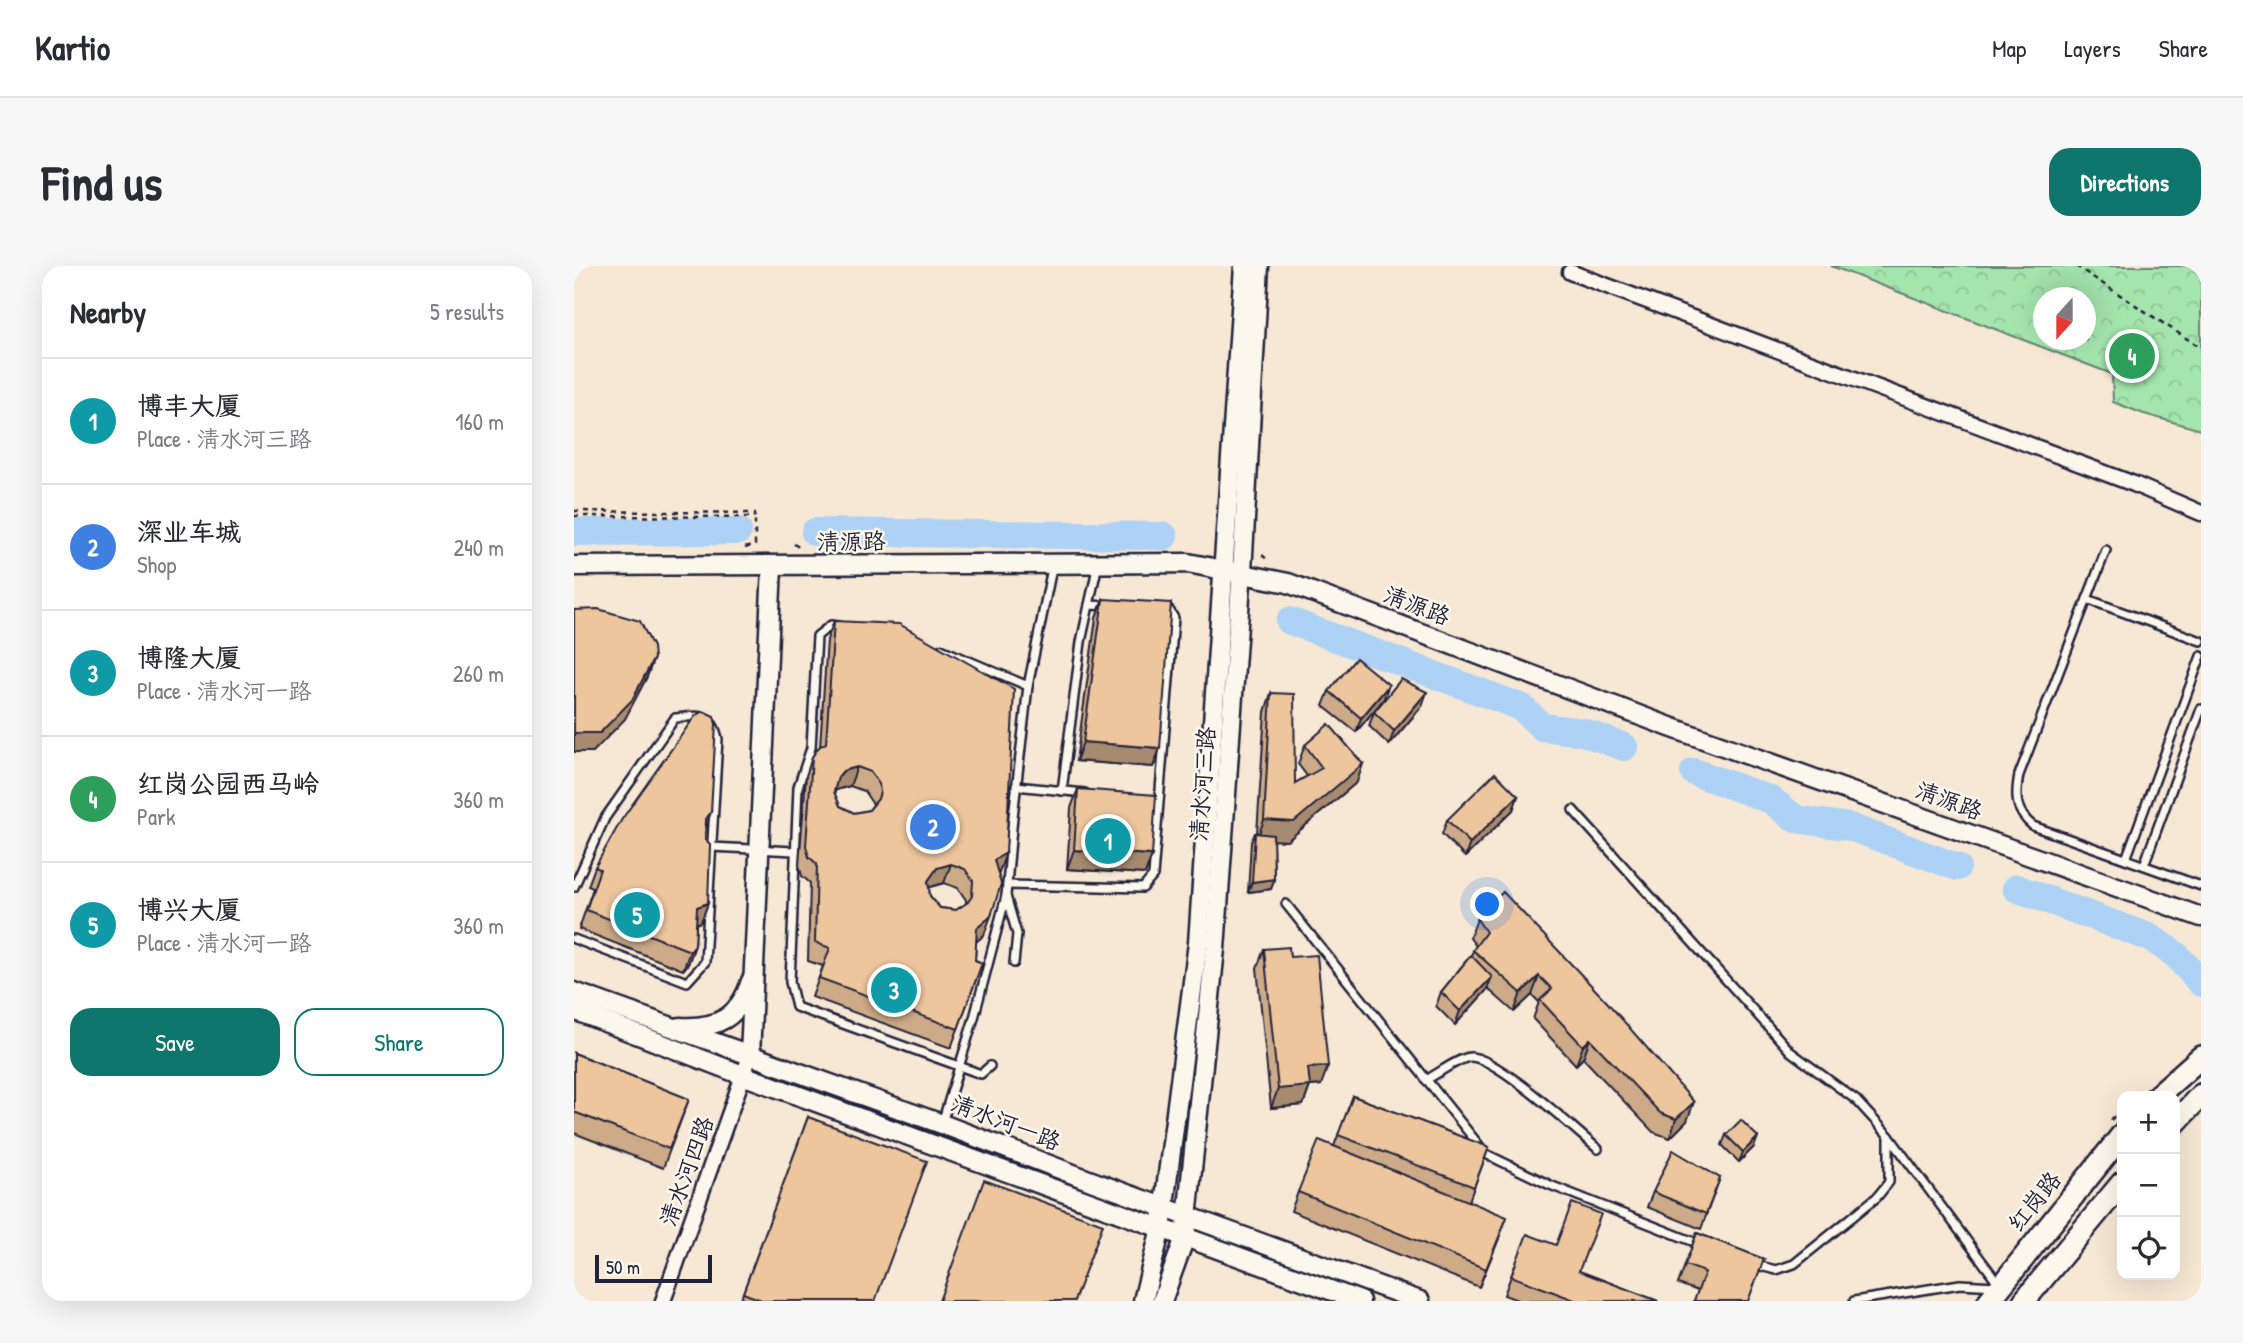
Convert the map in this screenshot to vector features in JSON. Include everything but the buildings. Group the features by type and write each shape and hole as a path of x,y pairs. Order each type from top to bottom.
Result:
{"main road":[{"path":"2163,1091 2201,1057"},
{"path":"2180,1118 2201,1095"},
{"name":"红岗路","path":"1994,1294 2117,1141"},
{"path":"2024,1301 2117,1189"}],"street":[{"name":"清水河三路","path":"1143,1301 1161,1228 1198,943 1244,266"},
{"name":"清水河三路","path":"1162,1301 1185,1237 1215,949 1259,266"},
{"path":"1570,272 2134,484 2201,513"},
{"name":"清源路","path":"574,573 1188,563 1223,575"},
{"name":"清源路","path":"574,566 1186,574 1223,575 1288,583 1670,727 2201,917"},
{"path":"750,1056 772,569"},
{"name":"清源路","path":"1241,578 1667,736 2201,927"},
{"path":"663,1025 701,1027 717,1024 734,1013 749,988 754,971"},
{"name":"清水河一路","path":"574,992 942,1124 1420,1301"},
{"name":"清水河一路","path":"574,1010 745,1076 1360,1301"},
{"name":"清水河四路","path":"663,1301 750,1056"}],"lane":[{"path":"2106,550 2019,775 2015,792 2017,806 2023,818 2033,826 2201,886"},
{"path":"942,1124 1006,896 1028,686 1051,573"},
{"path":"1062,791 1075,677 1096,573"},
{"path":"2087,598 2201,641"},
{"path":"1089,605 1115,606"},
{"path":"1007,884 1143,888 1153,876 1174,618 1168,608 1155,607"},
{"path":"844,626 831,625 817,636 811,748 798,787 794,851 790,982 796,1007 981,1074 990,1066"},
{"path":"929,644 1028,686"},
{"path":"2126,859 2201,656"},
{"path":"2144,865 2201,709"},
{"path":"574,887 606,818 675,718 707,718 715,724 718,739 705,961 687,982 574,939"},
{"path":"1016,786 1090,793"},
{"path":"1145,796 1159,797"},
{"path":"1573,810 1791,1052 1856,1100 1889,1136 1994,1294"},
{"path":"711,848 794,851"},
{"path":"1006,896 1017,934 1014,963"},
{"path":"1286,904 1486,1154 1550,1185 1706,1247"},
{"path":"1426,1080 1468,1057 1485,1060 1598,1149"},
{"path":"1740,1261 1776,1270 1794,1264 1877,1197 1889,1182 1889,1136"},
{"path":"1854,1301 1961,1284 1994,1294"}],"path":[{"path":"2076,266 2201,348"},
{"path":"574,511 755,513 755,545"},
{"path":"574,516 755,517"}],"green space":[{"path":"1831,266 2201,266 2201,430 2113,402 2112,374 2050,350 2096,350 2096,287 2033,287 2033,344"}],"waterway":[{"path":"574,532 738,531"},
{"path":"815,532 1164,536"},
{"path":"1290,621 1521,707 1542,727 1583,732 1624,747"},
{"path":"1694,772 1771,800 1796,819 1850,827 1957,867"},
{"path":"2016,888 2151,938 2176,955 2201,983"}],"place":[{"name":"红岗公园西马岭","path":"2132,356"},
{"name":"深业车城","path":"933,827"},
{"name":"博丰大厦","path":"1108,841"},
{"name":"博兴大厦","path":"637,915"},
{"name":"博隆大厦","path":"894,990"}]}
